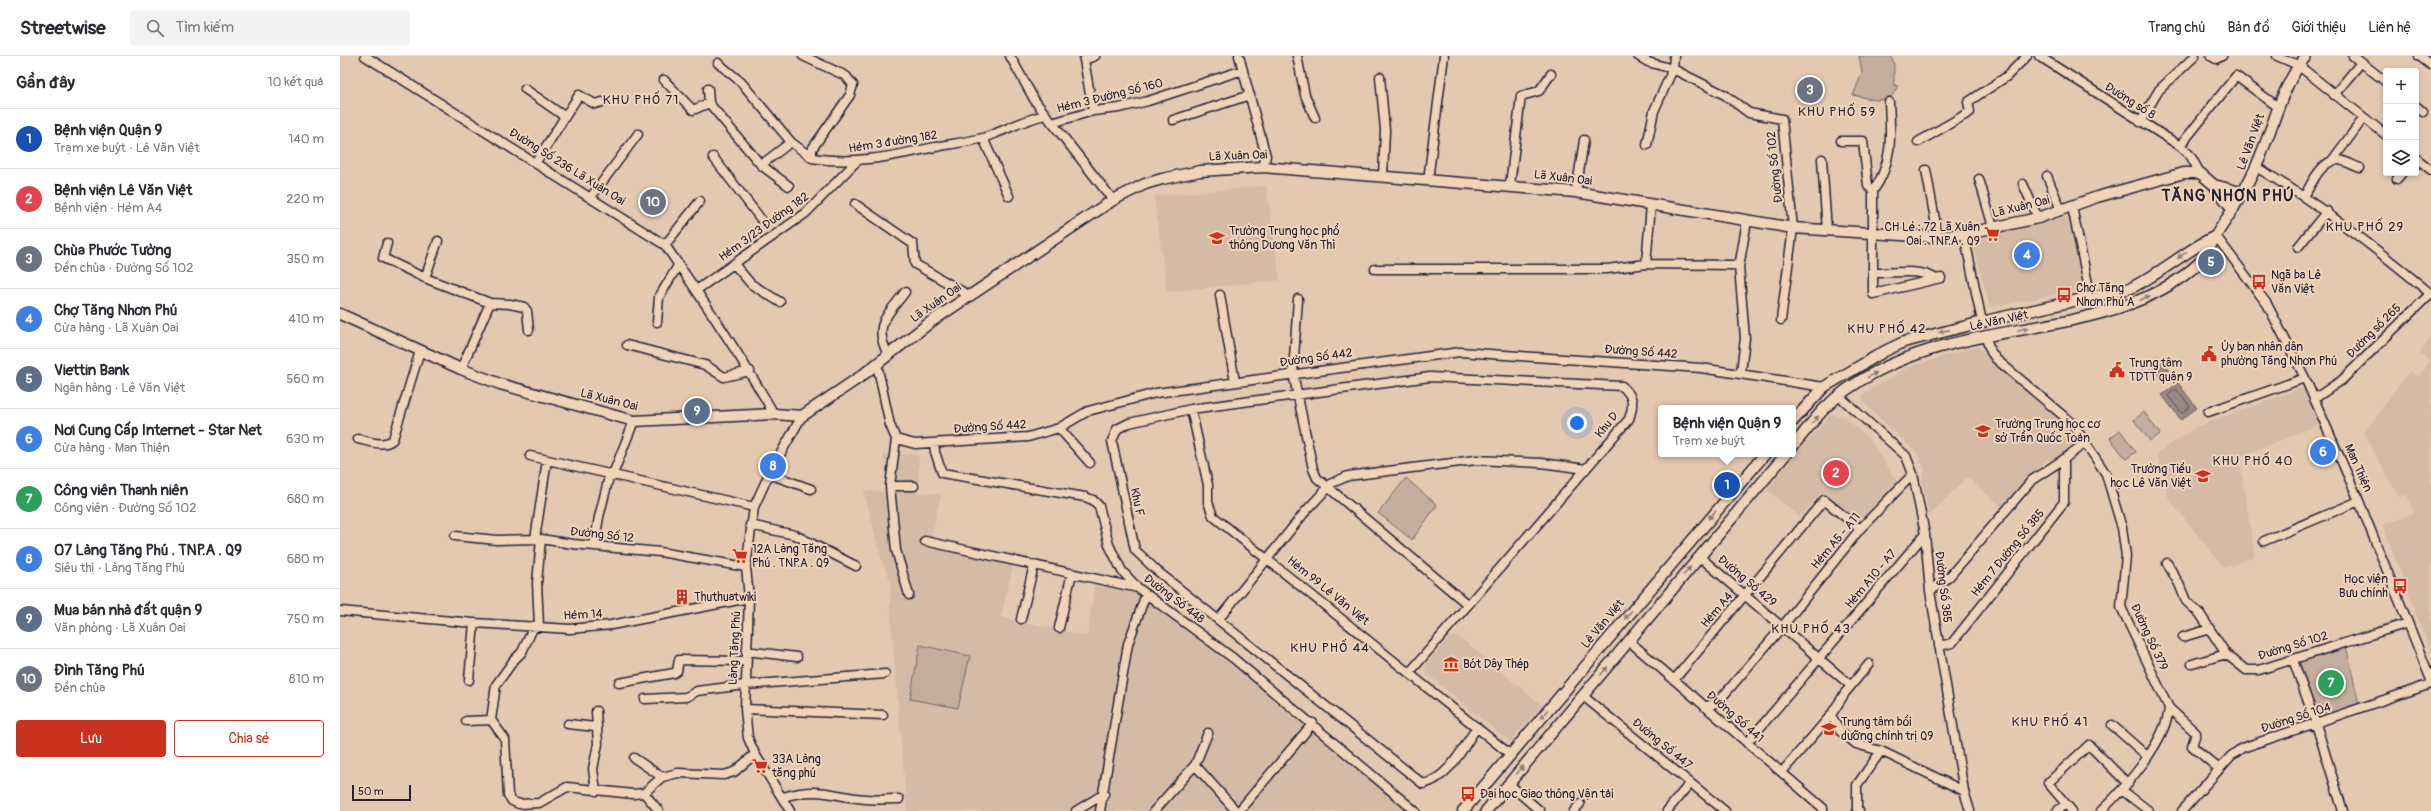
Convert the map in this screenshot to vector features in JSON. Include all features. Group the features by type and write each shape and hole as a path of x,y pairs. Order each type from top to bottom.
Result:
{"main road":[{"name":"Lê Văn Việt","path":"1796,442 1825,408 1839,396 1890,365 1933,348 2095,314 2136,302 2170,285 2202,261 2232,210 2244,193 2256,167 2282,94 2298,65 2306,56"},
{"name":"Lã Xuân Oai","path":"340,314 461,369 500,384 634,421 774,414 802,416 970,296 1113,200 1145,184 1200,171 1263,167 1510,185 1576,192 1793,228 1938,236 1964,234 2038,218 2172,175 2200,173"},
{"path":"2200,173 2214,185 2232,210"},
{"path":"2214,185 2244,193"},
{"name":"Lê Văn Việt","path":"1796,418 1824,387 1873,358 1904,342 1982,322 2131,288 2149,279 2192,247 2216,236"},
{"path":"2091,298 2095,314"},
{"path":"1982,322 1985,336"},
{"path":"1824,387 1839,396"},
{"name":"Lê Văn Việt","path":"1464,811 1686,545 1762,457"},
{"path":"1486,811 1783,457"},
{"path":"1686,545 1700,557"},
{"path":"1496,773 1509,784"}],"street":[{"name":"Đường Số 236 Lã Xuân Oai","path":"365,56 592,197 665,245 698,289 750,370 774,414"},
{"path":"803,56 846,76 853,85 850,95 812,149 812,158"},
{"path":"1010,56 1035,101 1045,115 1113,200"},
{"path":"1093,111 1084,60 1095,56"},
{"path":"1239,56 1266,156 1263,167"},
{"path":"1297,56 1305,95 1315,118"},
{"path":"1428,180 1444,56"},
{"path":"1638,56 1648,62 1673,69"},
{"path":"1647,145 1654,111 1673,69 1674,56"},
{"path":"1918,142 1970,112 1968,102 2006,77 2027,56"},
{"name":"Đường số 8","path":"2039,56 2140,122 2180,146 2190,155 2200,173"},
{"path":"2140,122 2159,90 2195,56"},
{"path":"2211,56 2216,59 2222,56"},
{"path":"2276,56 2298,65 2383,133"},
{"path":"2353,56 2383,80"},
{"path":"2419,56 2431,65"},
{"path":"718,63 741,82 791,142 812,158"},
{"path":"2334,95 2359,65"},
{"name":"Đường Số 102","path":"1673,69 1725,94 1749,114 1782,119 1793,228"},
{"name":"Hẻm 3 Đường Số 160","path":"1052,123 1093,111 1118,108 1148,100 1243,70"},
{"path":"1510,185 1521,96 1539,91 1551,74"},
{"path":"2180,146 2236,76 2278,107"},
{"path":"1380,77 1385,130 1383,176"},
{"path":"664,80 693,110 709,102"},
{"path":"526,89 564,116"},
{"path":"708,89 709,102 761,165 789,186"},
{"path":"536,162 564,116 579,95 595,104 602,102"},
{"path":"1173,120 1250,95"},
{"path":"1874,273 1917,273 1938,278 1873,294 1873,191 1881,180 1889,150 1891,137 1888,102"},
{"path":"2419,109 2423,112"},
{"name":"Hẻm 3 đường 182","path":"812,158 836,162 856,162 983,138 1023,120 1045,115"},
{"path":"2304,195 2314,178 2331,162 2360,123 2365,119"},
{"path":"592,197 638,134"},
{"path":"983,138 1009,196"},
{"path":"1576,192 1584,140"},
{"path":"1841,141 1863,141 1868,186 1873,191"},
{"path":"761,165 791,142"},
{"path":"713,157 760,218"},
{"path":"1822,159 1827,231"},
{"path":"2331,162 2339,160 2360,168"},
{"path":"2419,160 2431,170"},
{"name":"Hẻm 3/23 Đường 182","path":"698,289 806,213 856,162"},
{"path":"2256,167 2304,195 2327,211 2383,254 2431,294"},
{"path":"1926,170 1938,236"},
{"path":"2047,176 2062,210"},
{"path":"1979,179 1993,227"},
{"path":"2023,184 2038,218"},
{"path":"665,245 700,201"},
{"path":"855,204 914,244 915,264 970,296"},
{"path":"1646,264 1651,205"},
{"path":"2072,207 2091,298"},
{"path":"2298,247 2327,211"},
{"path":"1741,372 1745,338 1739,267 1747,221"},
{"path":"1781,320 1793,228"},
{"path":"1964,234 1982,322"},
{"name":"Man Thiện","path":"2216,236 2267,304 2305,378 2359,501 2431,680"},
{"path":"425,278 438,241"},
{"path":"387,243 383,258 425,278 490,303 510,304 524,307 527,311 529,330"},
{"path":"657,322 659,297 679,264"},
{"path":"734,264 751,284 780,302"},
{"path":"1374,269 1607,269 1646,264 1734,265 1739,267"},
{"path":"888,354 881,339 882,323 905,292"},
{"name":"Đường số 265","path":"2314,399 2342,380 2431,294"},
{"path":"1220,295 1234,382"},
{"path":"1298,299 1293,373 1313,470 1317,478 1467,604"},
{"path":"461,369 490,303"},
{"name":"Đường Số 379","path":"1985,336 1989,348 1996,359 2072,424 2106,474 2122,528 2126,556 2121,607 2169,708"},
{"path":"627,345 705,365 724,377 750,370"},
{"path":"358,439 381,443 389,442 393,439 420,351"},
{"name":"Đường Số 442","path":"896,439 915,444 1028,437 1059,428 1088,411 1156,393 1293,373 1460,352 1741,372 1824,387"},
{"path":"876,364 890,425 896,439 890,486 896,550 909,595"},
{"name":"Khu D","path":"1298,396 1438,376 1622,386 1631,396 1633,403 1629,419 1586,469"},
{"path":"2208,412 2305,378"},
{"name":"Khu F","path":"1298,396 1191,409 1122,425 1117,429 1112,441 1135,550 1156,570 1423,784 1432,782 1446,772 1477,727"},
{"name":"Đường Số 385","path":"1839,396 1906,456 1913,474 1925,534 1930,591 1964,791 1970,811"},
{"name":"Hẻm 99 Lê Văn Việt","path":"1191,409 1208,485 1208,502 1213,516 1410,672 1511,755"},
{"name":"Làng Tăng Phú","path":"786,804 755,754 748,738 745,709 749,598 746,567 750,525 754,507 769,474 802,416"},
{"path":"594,546 599,517 612,473 634,421"},
{"path":"1059,428 1090,463"},
{"name":"Đường Số 448","path":"934,443 935,452 942,473 1084,496 1093,500 1099,506 1109,545 1122,571 1138,588 1233,658 1313,723 1415,811"},
{"path":"1930,591 1949,577 2032,480 2085,443"},
{"path":"530,456 612,473 754,507"},
{"name":"Hẻm 7 Đường Số 385","path":"1940,646 1952,642 2064,502 2064,459"},
{"path":"547,460 538,539 536,626 522,652 514,660 496,686 491,720 505,739 508,795 512,801 519,804 538,803 567,788 633,794 644,793 662,777 678,773 724,775 734,772 755,754"},
{"path":"1218,620 1267,558 1329,487 1348,476 1459,461 1541,463 1586,469"},
{"path":"1410,672 1467,604 1586,469"},
{"path":"769,474 810,489"},
{"name":"Hẻm A5 - A11","path":"1705,707 1718,702 1782,627 1860,529 1913,474"},
{"path":"890,486 914,486"},
{"name":"Hẻm A4","path":"1674,680 1824,500 1860,529"},
{"path":"2264,541 2359,501"},
{"path":"750,525 795,535 856,566"},
{"name":"Hẻm A10 - A7","path":"1747,743 1925,534"},
{"name":"Đường Số 12","path":"455,536 497,540 538,539 660,552 746,567"},
{"path":"925,541 1138,588"},
{"name":"Đường Số 429","path":"1700,557 1850,685"},
{"name":"Đường Số 102","path":"2167,563 2179,584 2186,602 2200,614 2226,654 2246,670 2259,670 2408,623"},
{"path":"1022,619 1034,565"},
{"path":"1059,628 1072,573"},
{"path":"1100,811 1128,644 1146,594"},
{"name":"Hẻm 14","path":"340,611 474,623 570,629 611,625 749,598"},
{"path":"469,680 474,623"},
{"path":"2183,637 2210,629"},
{"name":"Đường Số 441","path":"1629,641 1782,772 1823,808 1823,811"},
{"path":"746,651 797,657"},
{"path":"2192,664 2226,654"},
{"path":"619,683 674,673 677,671 679,660 746,661"},
{"path":"2293,660 2316,724 2343,811"},
{"path":"1782,772 1831,715 1850,685 1869,664"},
{"path":"645,699 686,697 696,691 745,685 885,674"},
{"name":"Đường Số 104","path":"2219,769 2231,756 2242,748 2431,684"},
{"name":"Đường Số 447","path":"1583,696 1725,811"},
{"path":"2100,811 2125,787 2147,756 2163,732 2168,721 2169,708"},
{"path":"2169,708 2196,733 2192,746 2219,769 2182,811"},
{"path":"745,709 883,715"},
{"path":"596,711 598,744 593,769 596,791"},
{"path":"1831,715 1840,731 1856,744 1881,751 1964,791"},
{"path":"466,721 491,720"},
{"path":"1195,765 1238,811 1313,723"},
{"path":"568,724 596,727"},
{"path":"2112,725 2147,756"},
{"path":"1154,811 1195,765 1208,733"},
{"path":"2072,811 2048,783 2089,745 2125,787 2149,811"},
{"path":"1859,811 1857,785 1881,751"},
{"path":"634,758 662,777"},
{"path":"1668,811 1690,783"},
{"path":"1509,784 1540,811"},
{"path":"781,811 799,792 820,791 865,799 899,799"},
{"path":"644,793 659,811"},
{"path":"1076,811 1104,794"},
{"path":"1574,811 1580,804"},
{"path":"2057,811 2066,804"}],"shaded area":[{"path":"1859,56 1891,56 1894,64 1894,85 1898,86 1890,99 1875,100 1853,95 1862,73"},
{"name":"Trường Trung học phổ thông Dương Văn Thì","path":"1266,186 1280,280 1167,292 1154,196"},
{"path":"2069,216 2084,289 1990,307 1972,241"},
{"path":"2431,337 2431,654 2383,525 2414,513 2407,495 2399,497 2364,433 2409,371 2419,377 2429,361 2420,352"},
{"name":"Trường Trung học cơ sở Trần Quốc Toản","path":"1977,346 2068,425 2079,441 2055,463 2047,459 2003,508 1967,477 1929,516 1922,479 1925,469 1916,452 1871,410 1862,400 1863,394 1907,368"},
{"name":"Trường Tiểu học Lê Văn Việt","path":"2307,386 2324,423 2239,457 2255,557 2224,568 2169,499 2157,453 2196,427"},
{"path":"2144,412 2160,434 2150,441 2134,420"},
{"path":"1831,414 1845,417 1870,440 1898,483 1858,525 1821,493 1800,517 1766,489 1794,457 1796,457 1796,454"},
{"path":"2120,430 2136,452 2126,459 2110,438"},
{"path":"883,454 919,455 918,493 941,494 930,543 1016,553 1001,617 1087,636 1095,583 1120,583 1134,591 1305,721 1408,811 907,811 890,607 891,582 881,558 864,491 891,492"},
{"path":"1406,478 1437,505 1412,540 1378,513"},
{"path":"1458,636 1542,705 1510,742 1427,674 1424,666 1450,637"},
{"path":"920,645 970,656 958,708 910,699"},
{"path":"2345,648 2347,650 2359,705 2323,718 2318,715 2300,664 2302,661"},
{"path":"793,753 793,765 775,767 773,755"}],"water":[{"path":"2158,356 2170,373 2161,379 2150,362"},
{"path":"2178,383 2197,408 2181,420 2162,395"}],"place":[{"name":"Chùa Phước Tường","path":"1810,90"},
{"name":"Đình Tăng Phú","path":"653,202"},
{"name":"CH Lẻ : 72 Lã Xuân Oai . TNP.A . Q9","path":"1992,234"},
{"name":"Trường Trung học phổ thông Dương Văn Thì","path":"1217,238"},
{"name":"Chợ Tăng Nhơn Phú","path":"2027,255"},
{"name":"Viettin Bank","path":"2211,262"},
{"name":"Ngã ba Lê Văn Việt","path":"2259,282"},
{"name":"Chợ Tăng Nhơn Phú A","path":"2064,295"},
{"name":"Ủy ban nhân dân phường Tăng Nhơn Phú","path":"2209,354"},
{"name":"Trung tâm TDTT quận 9","path":"2117,370"},
{"name":"Mua bán nhà đất quận 9","path":"697,411"},
{"name":"Trường Trung học cơ sở Trần Quốc Toản","path":"1983,431"},
{"name":"Nơi Cung Cấp Internet - Star Net","path":"2323,452"},
{"name":"07 Làng Tăng Phú . TNP.A . Q9","path":"773,466"},
{"name":"Bệnh viện Lê Văn Việt","path":"1836,473"},
{"name":"Trường Tiểu học Lê Văn Việt","path":"2203,476"},
{"name":"Bệnh viện Quận 9","path":"1727,485"},
{"name":"12A Làng Tăng Phú . TNP.A . Q9","path":"740,556"},
{"name":"Học viện Bưu chính","path":"2400,586"},
{"name":"Thuthuatwiki","path":"682,597"},
{"name":"Bót Dây Thép","path":"1451,664"},
{"name":"Công viên Thanh niên","path":"2331,683"},
{"name":"Trung tâm bồi dưỡng chính trị Q9","path":"1829,729"},
{"name":"33A Làng tăng phú","path":"760,766"},
{"name":"Đại học Giao thông Vận tải","path":"1468,794"}],"district":[{"name":"KHU PHỐ 71","path":"641,100"},
{"name":"KHU PHỐ 59","path":"1837,112"},
{"name":"TĂNG NHƠN PHÚ","path":"2228,196"},
{"name":"KHU PHỐ 29","path":"2365,227"},
{"name":"KHU PHỐ 42","path":"1887,329"},
{"name":"KHU PHỐ 40","path":"2253,461"},
{"name":"KHU PHỐ 43","path":"1811,629"},
{"name":"KHU PHỐ 44","path":"1330,648"},
{"name":"KHU PHỐ 41","path":"2050,722"}]}
